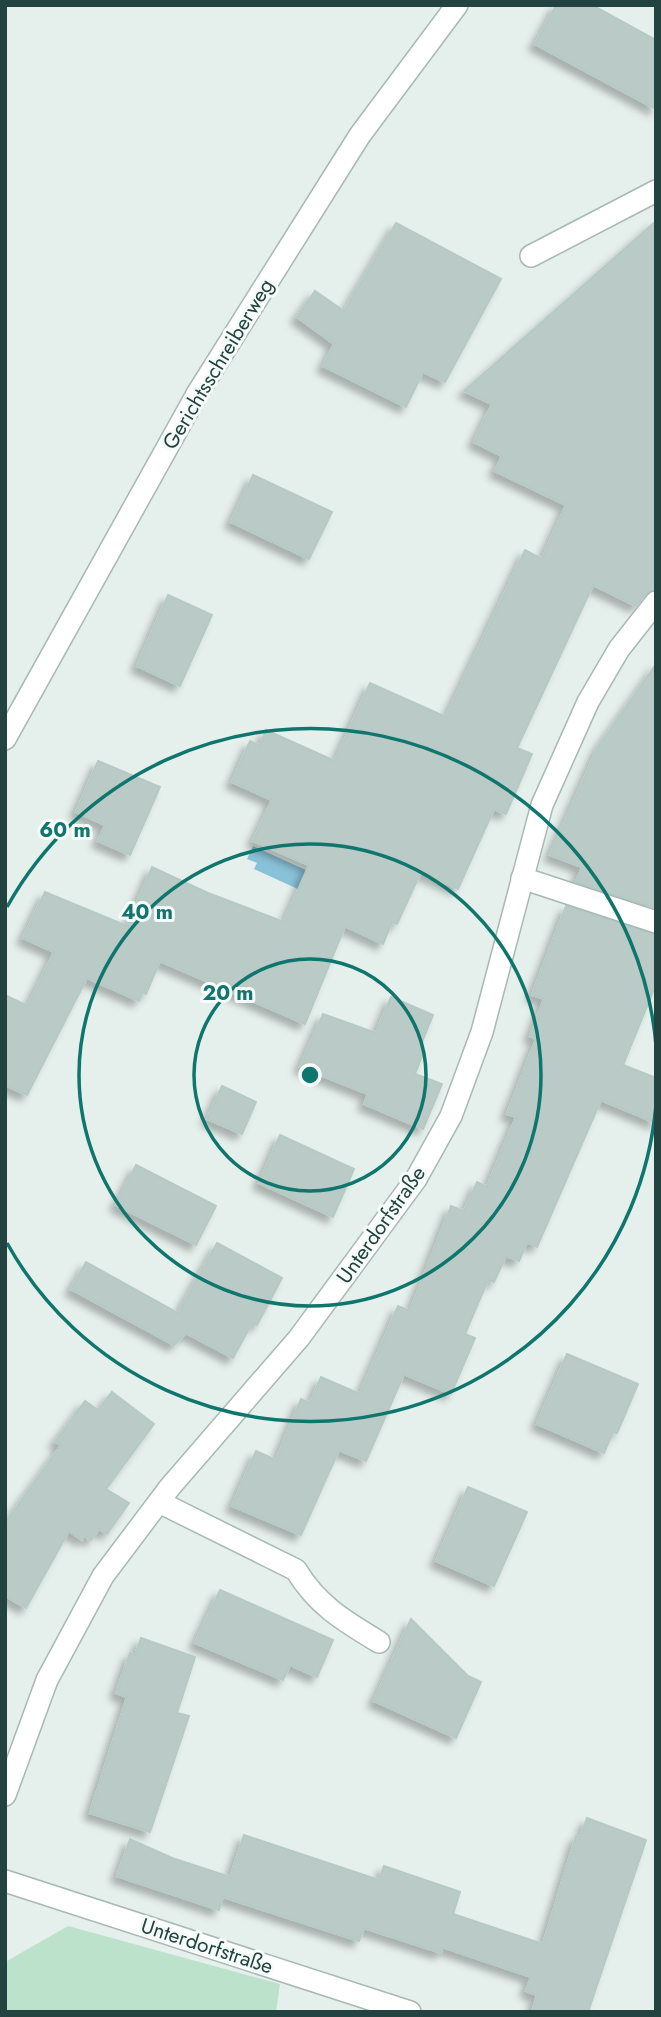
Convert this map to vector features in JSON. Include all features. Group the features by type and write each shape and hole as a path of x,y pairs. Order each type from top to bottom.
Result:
{"street":[{"name":"Gerichtsschreiberweg","path":"5,739 225,348 360,135 457,5"},
{"path":"531,257 656,191"},
{"name":"Unterdorfstraße","path":"5,1795 47,1680 103,1576 159,1502 299,1338 416,1179 451,1116 482,1032 542,805 588,702 619,649 656,602"},
{"path":"522,878 656,922"},
{"path":"159,1502 296,1570 308,1591 328,1612 379,1642"},
{"name":"Unterdorfstraße","path":"5,1881 410,2012"}],"green space":[{"path":"68,1926 280,1984 276,2012 5,2012 5,1962"}],"water":[{"path":"253,846 308,871 300,890 254,869 257,863 247,859"}],"building":[{"path":"556,5 592,5 656,40 656,109 535,44"},
{"path":"656,221 656,589 646,593 636,606 593,585 517,748 532,754 506,814 494,809 458,889 421,872 397,924 392,922 383,944 345,926 305,1024 160,961 146,994 142,992 139,1001 87,978 27,1095 5,1085 5,995 28,1006 54,952 23,938 45,892 127,926 152,867 208,893 284,922 309,865 253,841 272,800 232,782 250,741 260,746 266,730 335,761 370,683 446,717 525,550 542,559 566,505 495,471 502,456 474,442 492,404 464,391"},
{"path":"396,223 501,279 445,382 423,372 406,407 323,366 334,344 297,317 315,291 344,311"},
{"path":"253,475 332,512 309,559 231,522"},
{"path":"168,595 212,615 180,686 137,666"},
{"path":"656,664 656,908 576,882 582,867 550,855 598,747"},
{"path":"98,761 160,787 130,855 98,841 105,825 76,812"},
{"path":"566,906 656,935 656,984 623,1065 656,1078 656,1123 601,1100 537,1247 527,1242 519,1261 506,1256 494,1282 488,1280 465,1334 475,1338 451,1394 404,1374 366,1461 339,1450 301,1535 232,1506 256,1451 276,1460 301,1399 310,1403 321,1377 360,1394 398,1306 410,1311 451,1206 464,1211 477,1182 487,1187 516,1117 507,1114 536,1039 530,1036 544,999 532,995"},
{"path":"391,997 433,1015 419,1049 424,1051 415,1074 442,1084 423,1129 364,1104 368,1094 300,1067 323,1014 376,1033"},
{"path":"222,1086 256,1102 242,1134 207,1119"},
{"path":"280,1135 354,1169 333,1217 259,1183"},
{"path":"136,1165 216,1206 196,1245 116,1205"},
{"path":"217,1243 282,1278 257,1325 252,1323 233,1358 186,1333 174,1345 71,1289 86,1262 178,1313"},
{"path":"567,1354 638,1384 617,1433 613,1432 604,1453 537,1424"},
{"path":"112,1392 154,1424 106,1489 129,1503 107,1534 99,1529 91,1540 84,1536 82,1540 69,1531 26,1608 5,1596 5,1523 61,1445 55,1442 85,1401 98,1410"},
{"path":"468,1487 527,1512 494,1586 436,1561"},
{"path":"220,1590 333,1640 317,1677 290,1665 283,1680 195,1643"},
{"path":"411,1619 468,1676 481,1682 456,1738 374,1701"},
{"path":"141,1638 195,1657 177,1713 189,1716 150,1832 90,1813 127,1697 116,1693 130,1653 135,1655"},
{"path":"587,1818 646,1840 588,2012 532,2012 537,1995 526,1991 531,1977 442,1947 441,1953 364,1928 359,1941 223,1897 219,1910 117,1876 130,1839 172,1858 230,1877 244,1835 379,1880 384,1866 460,1892 453,1914 543,1944 576,1836 580,1837"}]}
